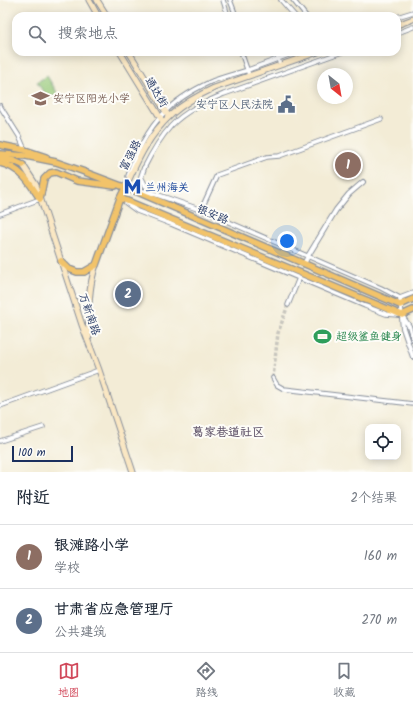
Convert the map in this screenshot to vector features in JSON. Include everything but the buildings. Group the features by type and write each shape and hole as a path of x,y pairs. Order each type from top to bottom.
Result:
{"main road":[{"path":"88,0 96,12"},
{"path":"97,0 104,12"},
{"path":"401,24 413,19"},
{"name":"通达街","path":"122,56 160,117 166,120"},
{"name":"通达街","path":"131,56 165,111 166,120"},
{"name":"富强路","path":"125,188 142,151 154,133 179,108 198,96 248,73 280,65 306,56"},
{"path":"0,145 25,150 56,162"},
{"name":"银安路","path":"0,154 26,156 56,162 140,193 400,305"},
{"path":"0,159 14,161 23,165"},
{"path":"0,163 15,168 25,177 40,199"},
{"name":"万新南路","path":"23,165 36,184 133,472"},
{"path":"40,199 44,179 50,173 56,172 77,181 125,188 93,273 88,318 89,342"},
{"name":"银安路","path":"120,198 402,315"},
{"path":"62,261 69,269 77,272 84,272 96,264"},
{"path":"400,305 413,299"},
{"path":"402,315 413,310"}],"street":[{"path":"223,0 227,12"},
{"path":"230,0 234,12"},
{"path":"281,0 292,12"},
{"path":"293,0 303,12"},
{"path":"401,16 413,12"},
{"path":"401,32 413,27"},
{"path":"242,56 248,73"},
{"name":"富强路","path":"125,188 132,163 148,134 165,111 209,83 222,78 248,73 284,56"},
{"path":"152,193 145,185 141,177 144,168 161,139 171,126 182,116 204,102 331,56"},
{"path":"278,58 280,65"},
{"path":"0,106 25,150"},
{"path":"201,210 217,175 267,157 279,156 381,119"},
{"path":"166,120 171,126"},
{"path":"304,264 336,210 349,194 363,182"},
{"path":"125,188 152,193 201,210 381,288 400,298 413,293"},
{"path":"120,198 137,211 365,306 386,314 402,315"},
{"path":"0,213 40,199"},
{"path":"288,305 299,278"},
{"path":"400,298 403,328 413,357"},
{"path":"402,315 409,326 413,339"},
{"path":"0,406 99,370"},
{"path":"273,378 277,385 284,389 412,404"},
{"path":"0,441 43,427"}],"green space":[{"path":"47,76 58,94 48,99 37,82"}],"tunnel":[{"path":"273,378 278,333 288,305"}],"place":[{"name":"安宁区阳光小学","path":"40,98"},
{"name":"安宁区人民法院","path":"286,104"},
{"name":"银滩路小学","path":"348,165"},
{"name":"兰州海关","path":"132,187"},
{"name":"甘肃省应急管理厅","path":"128,294"},
{"name":"超级鲨鱼健身","path":"323,336"}],"district":[{"name":"葛家巷道社区","path":"228,432"}]}
